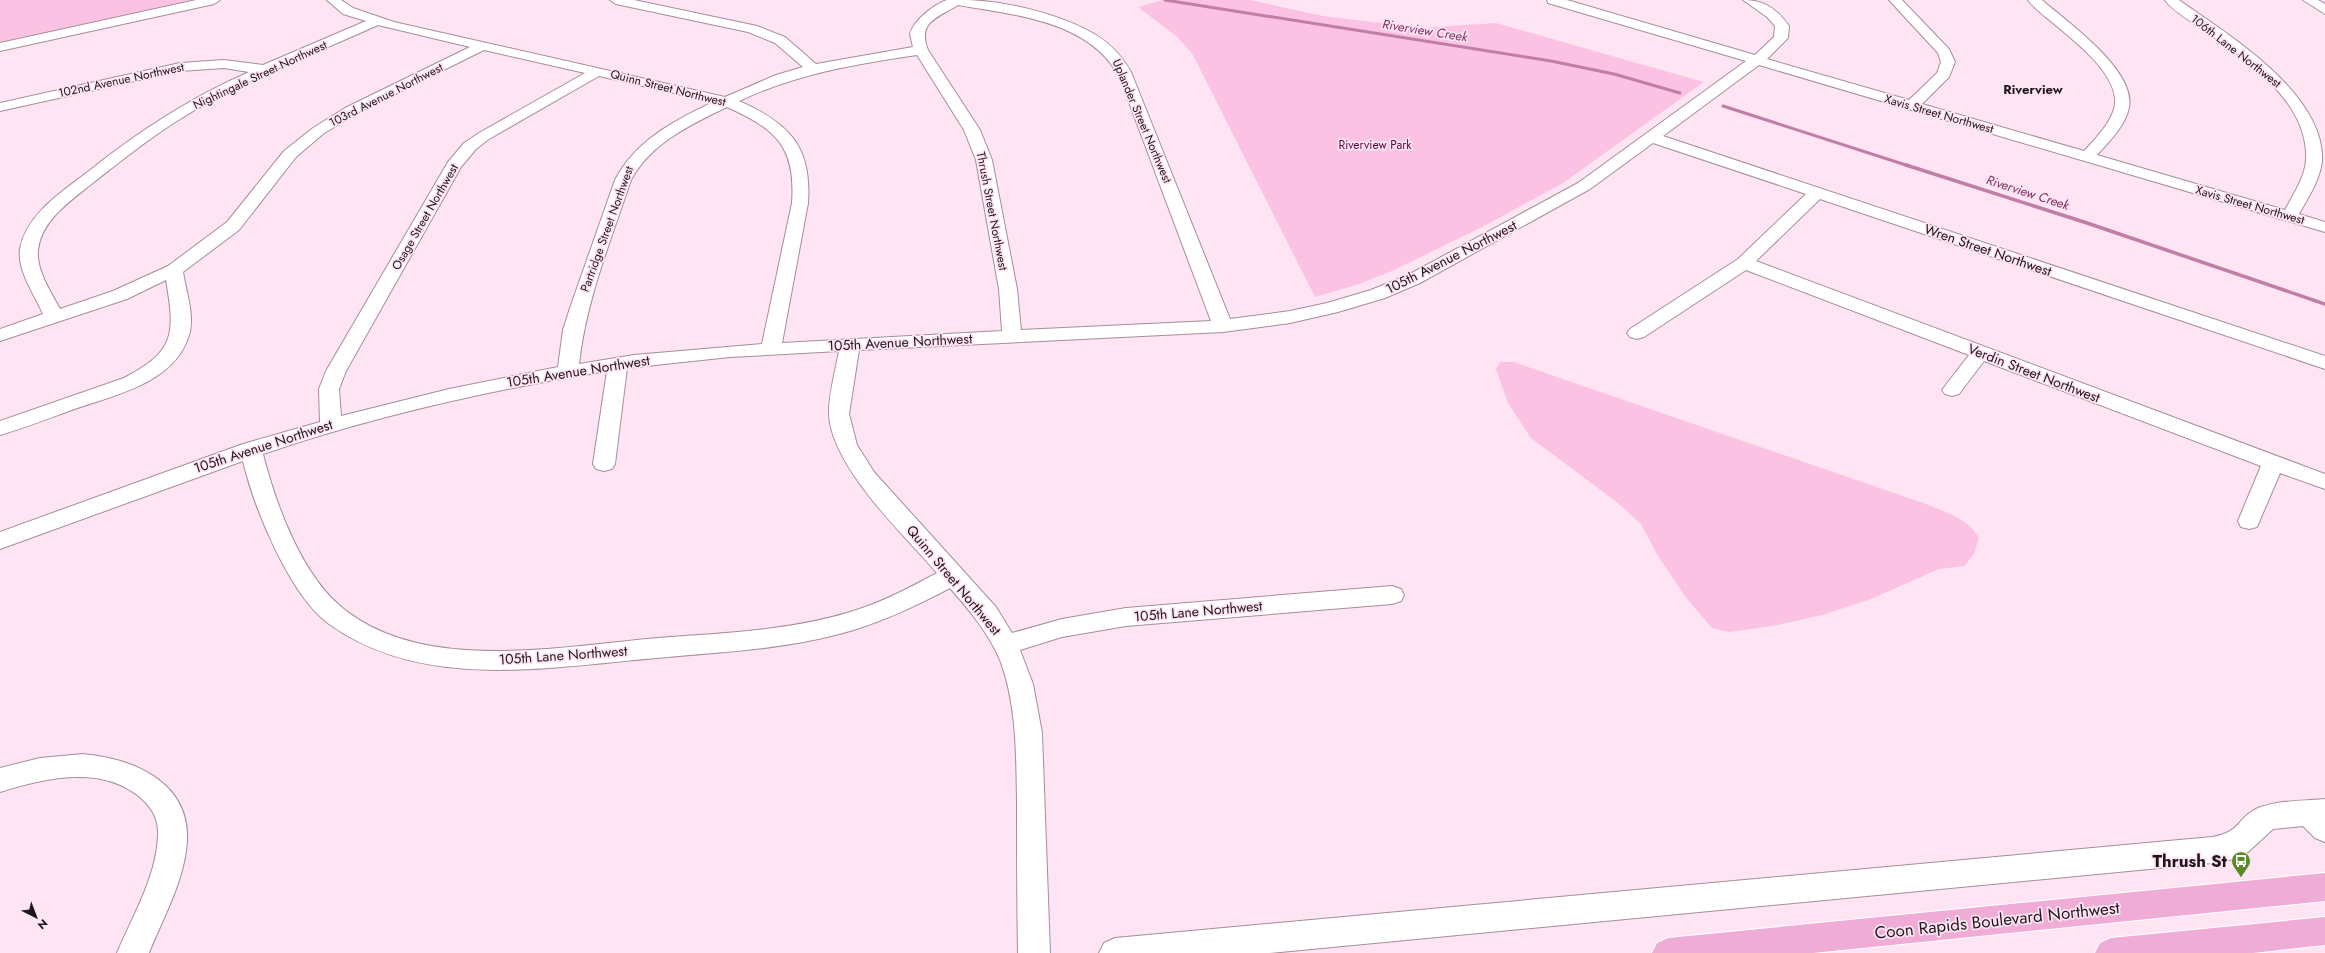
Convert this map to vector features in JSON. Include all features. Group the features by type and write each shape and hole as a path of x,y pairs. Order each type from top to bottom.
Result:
{"main road":[{"name":"Coon Rapids Boulevard Northwest","path":"1668,953 2325,887"},
{"path":"2110,953 2325,931"}],"street":[{"path":"0,47 214,0"},
{"name":"Quinn Street Northwest","path":"333,0 348,11 377,21 598,71 726,102 751,112 785,138 797,155 802,171 800,203 771,348"},
{"path":"616,0 752,29 780,40 814,69"},
{"name":"Thrush Street Northwest","path":"955,0 920,27 917,39 921,50 972,130 984,160 1008,289 1012,337"},
{"name":"Uplander Street Northwest","path":"955,0 1011,11 1056,23 1091,38 1113,55 1122,67 1173,193 1223,326"},
{"name":"Xavis Street Northwest","path":"1553,0 2325,226"},
{"name":"105th Avenue Northwest","path":"0,541 147,485 251,449 331,424 451,393 568,370 705,353 771,348 1223,326 1290,317 1331,308 1371,296 1410,281 1567,196 1652,137 1777,44 1782,32 1782,26 1772,14 1749,0"},
{"path":"1895,0 1944,52 1948,62 1944,74 1912,106"},
{"path":"2034,0 2103,63 2120,87 2122,104 2119,115 2087,157"},
{"name":"106th Lane Northwest","path":"2171,0 2268,73 2286,90 2303,113 2313,139 2314,162 2290,216"},
{"path":"2309,0 2325,10"},
{"name":"Nightingale Street Northwest","path":"54,318 30,262 32,240 44,218 66,197 143,136 210,97 377,21"},
{"name":"103rd Avenue Northwest","path":"0,335 120,295 174,270 212,244 233,226 290,154 318,132 350,111 484,45"},
{"name":"Partridge Street Northwest","path":"568,370 573,330 579,308 628,169 633,160 654,141 726,102 774,81 814,69 921,50"},
{"name":"102nd Avenue Northwest","path":"0,107 180,67 224,64 267,70"},
{"name":"Osage Street Northwest","path":"331,424 329,389 336,371 454,164 470,146 484,136 598,71"},
{"name":"Wren Street Northwest","path":"1652,137 2325,363"},
{"path":"1642,330 1744,263 1818,192"},
{"name":"Verdin Street Northwest","path":"1744,263 2325,482"},
{"path":"0,428 131,382 147,375 155,368 170,350 180,332 174,270"},
{"name":"Quinn Street Northwest","path":"850,345 839,414 846,445 866,477 987,614 1006,644 1016,668 1028,715 1034,953"},
{"path":"1952,390 1980,353"},
{"path":"604,464 618,363"},
{"name":"105th Lane Northwest","path":"251,449 268,509 304,578 323,605 337,618 374,638 403,649 429,654 477,659 534,659 768,639 823,630 863,618 902,602 953,576"},
{"path":"2249,521 2273,463"},
{"name":"105th Lane Northwest","path":"1006,644 1062,628 1118,618 1392,595"},
{"path":"0,780 57,768 103,768 138,779 147,784 163,802 172,822 170,858 162,884 133,953"},
{"path":"1115,953 2212,850 2232,847 2239,843 2260,821 2268,816 2320,817"}],"green space":[{"path":"0,0 201,0 0,44"},
{"name":"Riverview Park","path":"1163,0 1250,0 1323,16 1421,28 1496,23 1704,82 1563,183 1484,226 1392,271 1356,285 1315,297 1192,53 1176,36 1138,7"},
{"path":"1500,362 1514,362 1941,510 1963,521 1975,531 1979,538 1974,554 1964,566 1939,569 1871,599 1822,615 1772,626 1729,632 1712,628 1687,599 1658,556 1641,524 1618,503 1531,438 1508,403 1496,369"}],"waterway":[{"name":"Riverview Creek","path":"1165,0 1551,61 1614,74 1680,93"},
{"name":"Riverview Creek","path":"1723,106 1909,166"},
{"name":"Riverview Creek","path":"1906,165 2087,223 2325,304"}],"place":[{"name":"Thrush St","path":"2241,878"}],"district":[{"name":"Riverview","path":"2033,89"}]}
